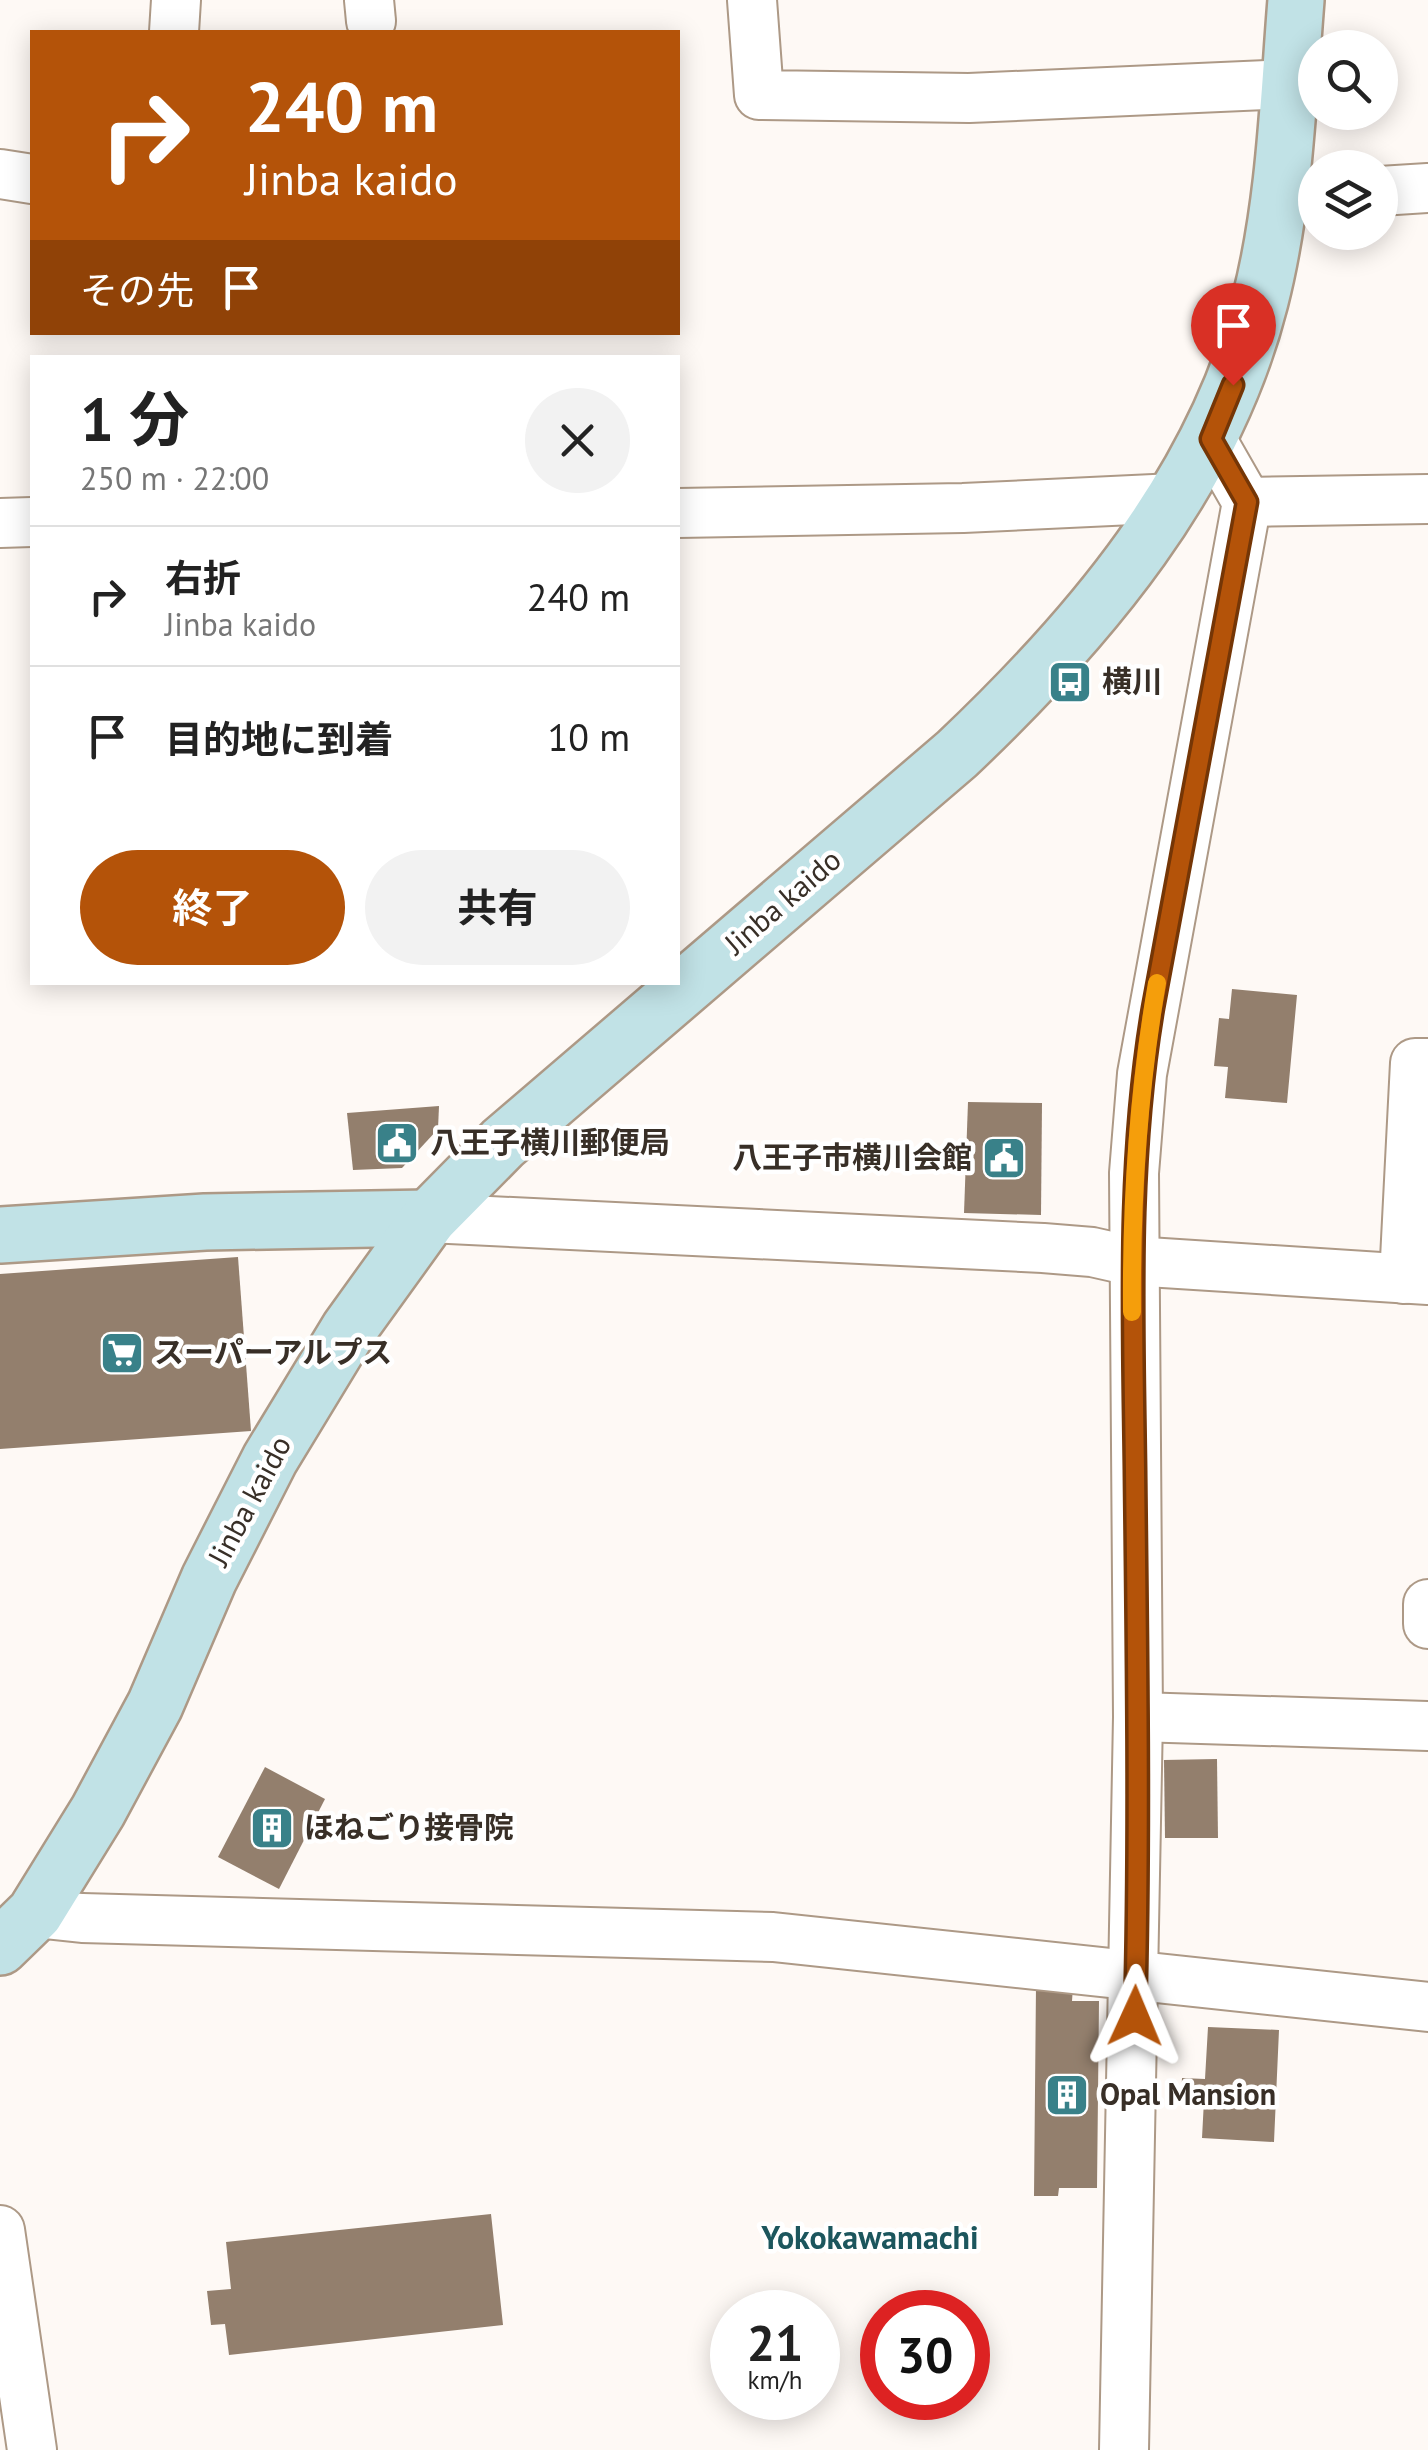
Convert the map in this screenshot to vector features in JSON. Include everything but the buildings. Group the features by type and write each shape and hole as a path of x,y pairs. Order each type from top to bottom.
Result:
{"main road":[{"name":"Jinba kaido","path":"18,1930 98,1811 155,1704 209,1579 270,1460 349,1329 429,1218 503,1143 957,754 1019,695 1132,562 1175,498 1211,439 1244,358 1296,196 1289,84 1296,0"},
{"path":"0,1235 205,1222 429,1218"}],"street":[{"path":"174,30 176,0"},
{"path":"752,0 759,96 969,98 1289,84"},
{"path":"0,174 30,180"},
{"path":"1398,190 1428,188"},
{"path":"1124,2450 1138,1717 1132,1262 1142,1074 1247,502 1211,439"},
{"path":"680,512 963,508 1175,498"},
{"path":"1247,502 1428,499"},
{"path":"0,523 30,522"},
{"path":"429,1218 1043,1248 1092,1252 1132,1262 1416,1279 1415,1064 1428,1063"},
{"path":"1428,1604 1428,1624"},
{"path":"1138,1717 1428,1726"},
{"path":"18,1930 82,1918 773,1937 1428,2007"},
{"path":"0,2230 32,2450"}],"slow traffic":[{"path":"1132,1312 1134,1173 1142,1074 1157,983"}],"place":[{"name":"横川","path":"1070,682"},
{"name":"八王子横川郵便局","path":"397,1143"},
{"name":"八王子市横川会館","path":"1004,1158"},
{"name":"スーパーアルプス","path":"122,1353"},
{"name":"ほねごり接骨院","path":"272,1828"},
{"name":"Opal Mansion","path":"1067,2095"}],"district":[{"name":"Yokokawamachi","path":"870,2238"}],"route":[{"path":"1135,2016 1138,1717 1134,1173 1142,1074 1153,1008 1247,502 1211,439 1233,385"}]}
